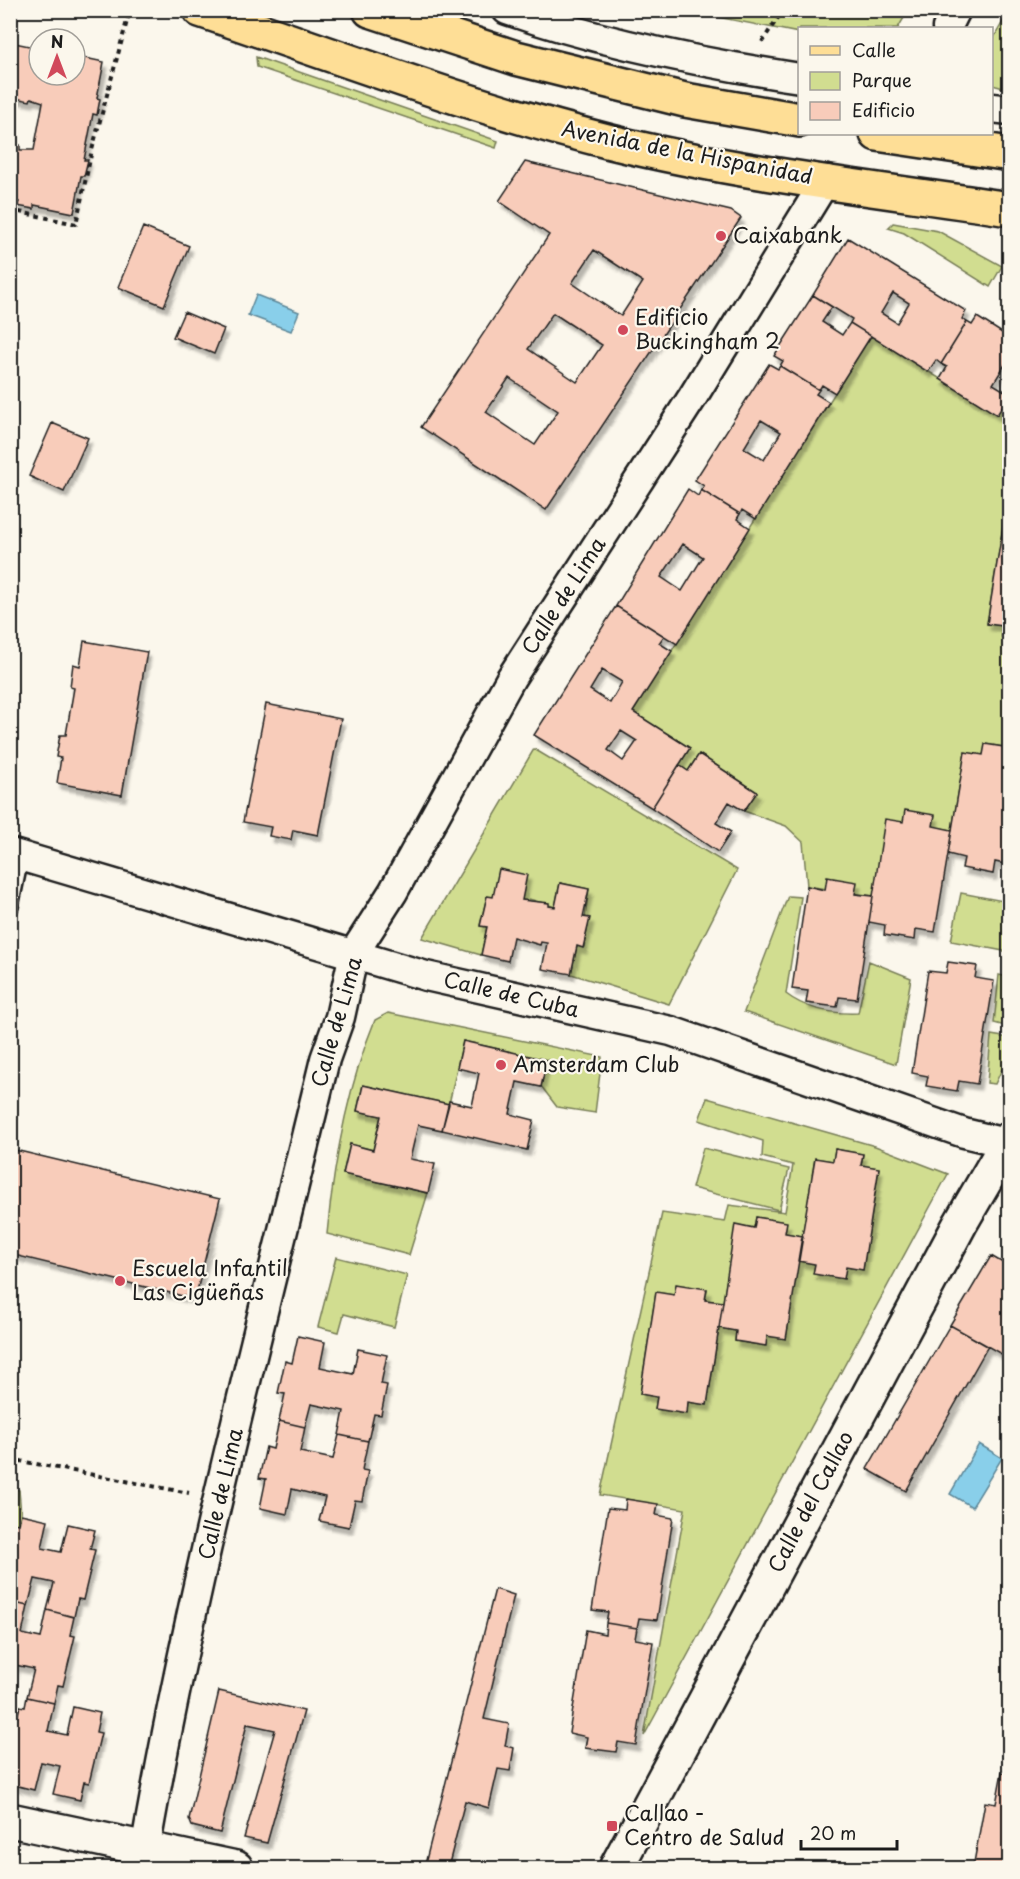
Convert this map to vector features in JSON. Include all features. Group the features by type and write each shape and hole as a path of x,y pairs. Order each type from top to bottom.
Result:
{"main road":[{"name":"Avenida de la Hispanidad","path":"200,10 506,113 613,142 735,167 1010,209"},
{"path":"370,10 516,58 685,100 798,120"},
{"path":"884,135 1010,154"}],"street":[{"path":"507,10 601,39 743,70 798,78"},
{"path":"948,27 956,10"},
{"path":"993,108 1010,110"},
{"name":"Calle de Lima","path":"143,1858 156,1779 219,1499 325,1059 340,1017 354,953 393,892 511,678 685,407 826,180"},
{"name":"Calle de Cuba","path":"16,854 426,976 671,1031 964,1133 1008,1142"},
{"name":"Calle del Callao","path":"616,1869 1008,1142"},
{"path":"10,1820 143,1858 236,1869"}],"lane":[{"path":"10,907 16,854"}],"path":[{"path":"10,210 76,224 92,150 130,10"},
{"path":"10,1459 219,1499"}],"green space":[{"path":"908,10 899,27 798,27 798,33 687,11"},
{"path":"1009,11 1009,72 1004,88 993,85 993,39"},
{"path":"256,57 498,141 496,148 257,67"},
{"path":"893,223 938,231 1002,266 990,287 904,233 888,228"},
{"path":"871,336 997,414 1009,395 1009,480 1004,489 1009,490 1009,521 1004,521 987,623 1003,626 1002,637 1009,638 1009,748 986,744 983,755 965,752 952,830 903,822 873,896 807,886 803,842 786,826 744,811 757,792 699,754 688,771 679,765 690,748 633,712"},
{"path":"534,749 737,870 669,1004 571,974 577,946 584,947 589,919 585,917 589,889 560,883 555,907 529,899 528,901 487,896 480,925 487,927 481,955 422,938"},
{"path":"961,893 1009,902 1009,952 951,941"},
{"path":"788,896 801,897 786,994 802,1004 820,1010 858,1013 869,961 911,978 896,1064 744,1012"},
{"path":"999,975 1009,977 1009,1027 994,1023"},
{"path":"388,1013 602,1057 595,1113 557,1107 541,1086 547,1060 463,1041 449,1104 363,1085 357,1111 381,1116 373,1150 350,1144 343,1174 428,1193 409,1255 327,1234 338,1152 349,1098 375,1020"},
{"path":"991,1035 1009,1038 1009,1054 995,1084 987,1083"},
{"path":"707,1098 875,1146 948,1174 644,1736 685,1509 600,1495 662,1213 725,1222 729,1205 785,1212 793,1165 762,1157 763,1141 699,1120","holes":["835,1149 863,1154 861,1165 879,1168 863,1270 846,1267 844,1279 814,1274 815,1264 798,1261 786,1339 767,1336 765,1346 735,1341 736,1331 719,1328 707,1405 688,1402 686,1414 655,1409 657,1397 640,1394 656,1292 674,1295 707,1289 705,1300 723,1302 736,1225 754,1228 756,1217 786,1222 785,1233 803,1236 815,1158 833,1161"]},
{"path":"703,1148 789,1169 779,1210 692,1188"},
{"path":"336,1257 407,1275 394,1327 344,1314 339,1332 318,1327"},
{"path":"11,1488 19,1490 21,1514 19,1524 14,1523 11,1537"},
{"path":"11,1701 20,1706 11,1745"}],"water":[{"path":"256,295 299,312 291,331 248,315"},
{"path":"979,1444 1002,1458 972,1507 950,1494"}],"building":[{"path":"10,42 27,46 27,87 87,87 87,58 104,62 97,98 100,99 97,115 93,114 84,160 88,160 84,176 81,176 74,213 34,205 34,209 17,206 19,202 10,200 10,144 20,145 20,150 34,150 43,102 31,98 30,101 10,97"},
{"name":"Edificio Buckingham 2","path":"525,162 731,211 741,218 546,510 421,427 549,235 499,201","holes":["594,250 643,282 621,316 572,283","553,313 602,345 577,382 528,349","509,378 558,411 535,445 486,412"]},
{"path":"143,227 189,246 164,306 118,287"},
{"path":"848,238 966,311 962,319 967,322 941,364 936,360 928,372 850,323 852,319 813,295","holes":["893,293 909,303 897,323 881,313"]},
{"path":"813,295 832,307 822,322 842,335 850,323 871,336 835,393 822,385 819,390 780,366 783,361 774,356"},
{"path":"184,312 224,329 214,354 173,337"},
{"path":"977,317 1010,338 1010,365 1006,363 993,384 1010,394 997,415 940,379 947,367 941,364 967,322 972,325"},
{"path":"769,364 778,369 780,366 819,390 816,394 829,402 756,519 742,510 740,514 701,490 704,486 695,480","holes":["761,420 781,432 764,460 744,448"]},
{"path":"52,423 88,438 64,492 29,476"},
{"path":"688,489 698,496 701,490 740,514 737,519 750,528 677,644 616,606","holes":["683,544 703,557 682,591 661,577"]},
{"path":"1004,520 1010,521 1010,638 1002,637 1003,626 987,624"},
{"path":"616,606 664,636 659,643 672,651 633,712 690,748 652,808 534,735","holes":["602,670 622,682 610,703 590,690","621,731 637,741 623,761 608,750"]},
{"path":"84,641 147,652 122,795 57,783 61,758 56,757 60,735 66,735 74,688 70,687 73,664 80,666"},
{"path":"266,704 341,719 318,835 293,830 291,840 269,836 271,827 243,822"},
{"path":"985,744 1010,748 1010,865 995,862 993,874 962,868 964,858 948,854 965,752 983,755"},
{"path":"699,754 757,792 744,811 729,802 716,823 731,832 718,852 652,808 679,765 688,771"},
{"path":"905,810 935,815 933,826 952,830 935,932 916,929 915,940 884,935 885,925 869,922 885,819 903,822"},
{"path":"499,869 527,875 522,900 549,903 549,906 555,907 560,883 589,889 583,917 590,918 583,948 577,946 571,974 542,969 547,943 541,942 540,945 513,937 508,961 481,955 487,927 480,926 487,896 493,897"},
{"path":"827,877 857,882 855,894 873,896 857,999 839,997 837,1007 806,1003 808,991 792,989 807,886 825,890"},
{"path":"948,962 977,966 975,978 994,981 977,1084 959,1081 957,1091 926,1086 928,1076 912,1073 928,971 946,973"},
{"path":"463,1041 547,1060 541,1087 517,1082 510,1114 534,1120 527,1150 442,1130 449,1101 472,1106 479,1073 457,1068"},
{"path":"363,1085 449,1104 442,1130 418,1125 410,1159 435,1164 428,1193 343,1174 350,1144 373,1150 381,1116 357,1111"},
{"path":"835,1149 863,1154 861,1165 879,1168 863,1270 846,1267 844,1279 813,1274 815,1264 798,1261 815,1158 833,1161"},
{"path":"15,1150 220,1199 195,1299 10,1254 10,1168"},
{"path":"756,1217 787,1222 785,1233 803,1236 786,1339 767,1336 766,1346 735,1341 736,1331 719,1328 735,1224 754,1228"},
{"path":"991,1256 1010,1267 1010,1359 950,1325"},
{"path":"676,1284 707,1289 705,1300 723,1302 707,1405 688,1402 687,1414 655,1409 657,1397 640,1394 656,1292 674,1295"},
{"path":"950,1325 988,1346 906,1491 867,1469"},
{"path":"298,1336 325,1342 320,1367 353,1374 358,1349 387,1355 381,1384 387,1385 381,1415 374,1414 368,1441 339,1435 344,1411 311,1404 305,1427 279,1421 285,1394 278,1393 285,1361 292,1363"},
{"path":"279,1421 305,1427 300,1452 333,1459 339,1435 368,1441 362,1470 368,1471 362,1501 355,1500 349,1527 319,1521 325,1497 292,1489 287,1514 260,1508 266,1479 259,1478 266,1447 273,1449"},
{"path":"626,1499 658,1504 656,1515 673,1518 657,1620 639,1618 637,1628 606,1623 608,1612 592,1610 608,1508 625,1510"},
{"path":"21,1514 48,1520 42,1548 61,1552 68,1524 95,1530 90,1549 95,1550 83,1600 78,1599 74,1617 47,1610 54,1583 35,1579 28,1606 10,1602 10,1537 14,1523 19,1524"},
{"path":"495,1589 514,1595 484,1719 509,1724 505,1746 514,1748 510,1771 498,1769 489,1808 465,1801 449,1864 471,1868 424,1868"},
{"path":"10,1602 28,1606 22,1634 41,1638 47,1610 74,1617 70,1635 75,1636 63,1686 58,1685 54,1703 27,1697 34,1669 15,1665 10,1685"},
{"path":"606,1623 637,1628 635,1639 653,1642 636,1745 618,1742 616,1752 585,1748 587,1737 569,1733 586,1630 605,1634"},
{"path":"219,1691 304,1711 267,1843 244,1838 275,1730 247,1724 220,1833 192,1826 189,1819"},
{"path":"27,1697 54,1703 48,1731 67,1735 73,1707 100,1713 96,1732 101,1733 89,1783 84,1782 80,1800 53,1794 60,1766 41,1762 34,1790 10,1784 10,1745 20,1706 25,1707"},
{"path":"1002,1772 1010,1773 1010,1868 973,1868 985,1802 996,1804"}],"place":[{"name":"Caixabank","path":"721,236"},
{"name":"Edificio Buckingham 2","path":"623,330"},
{"name":"Amsterdam Club","path":"501,1065"},
{"name":"Escuela Infantil Las Cigüeñas","path":"120,1281"},
{"name":"Callao - Centro de Salud","path":"612,1826"}]}
